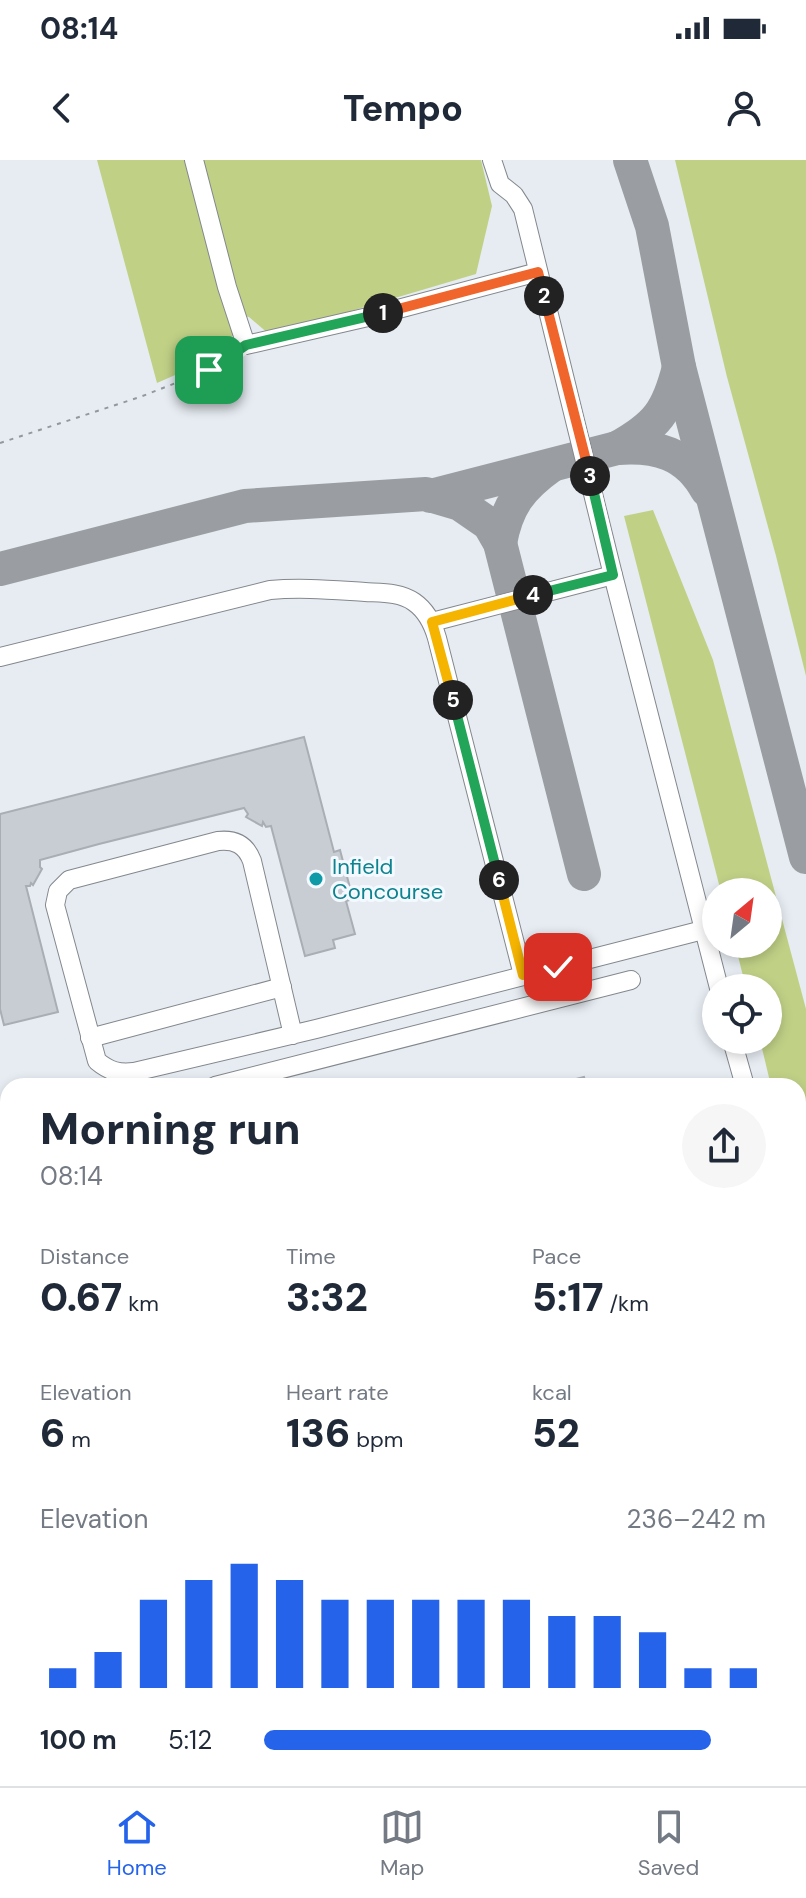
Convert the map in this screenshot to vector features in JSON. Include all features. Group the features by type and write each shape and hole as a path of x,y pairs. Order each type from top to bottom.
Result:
{"lane":[{"path":"194,160 227,287 246,345 368,317 538,272"},
{"path":"492,160 500,184 514,195 523,209 702,926"},
{"path":"432,622 613,575"},
{"path":"0,657 255,594 294,588 404,596 415,602 432,622 523,975"},
{"path":"293,1035 249,853 235,841 218,841 69,880 58,891 55,905 97,1061 104,1068 124,1073 293,1035 702,930"},
{"path":"246,1078 631,980"},
{"path":"90,1038 282,987"},
{"path":"736,1054 743,1078"}],"path":[{"path":"0,443 140,397 209,370 246,345"}],"green space":[{"path":"97,160 481,160 492,206 476,274 270,335 249,317 243,316 223,354 157,383"},
{"path":"675,160 806,160 806,676 727,377"},
{"path":"653,510 713,660 771,878 717,878 624,516"},
{"path":"782,919 806,1009 806,1078 769,1078 763,1054 782,1054 782,974 742,974 738,958 782,958"}],"building":[{"name":"Infield Concourse","path":"304,737 334,852 340,850 353,899 346,901 355,934 333,940 335,948 305,956 271,826 266,827 263,822 262,826 246,817 248,814 244,808 99,844 40,860 42,869 33,885 26,886 58,1012 4,1025 0,1009 0,814"}],"taxiway":[{"path":"630,160 652,226 679,367 806,857"},
{"path":"617,448 642,432 659,416 679,367"},
{"path":"431,496 631,447 657,450 680,460 690,467 707,490"},
{"path":"500,543 516,499 551,466"},
{"path":"0,569 245,506 426,494 460,504 489,524 500,543 584,874"}],"place":[{"name":"Infield Concourse","path":"316,879"}],"route":[{"path":"209,370 246,345 368,317 538,272 613,575 432,622 523,975 558,967"}]}
